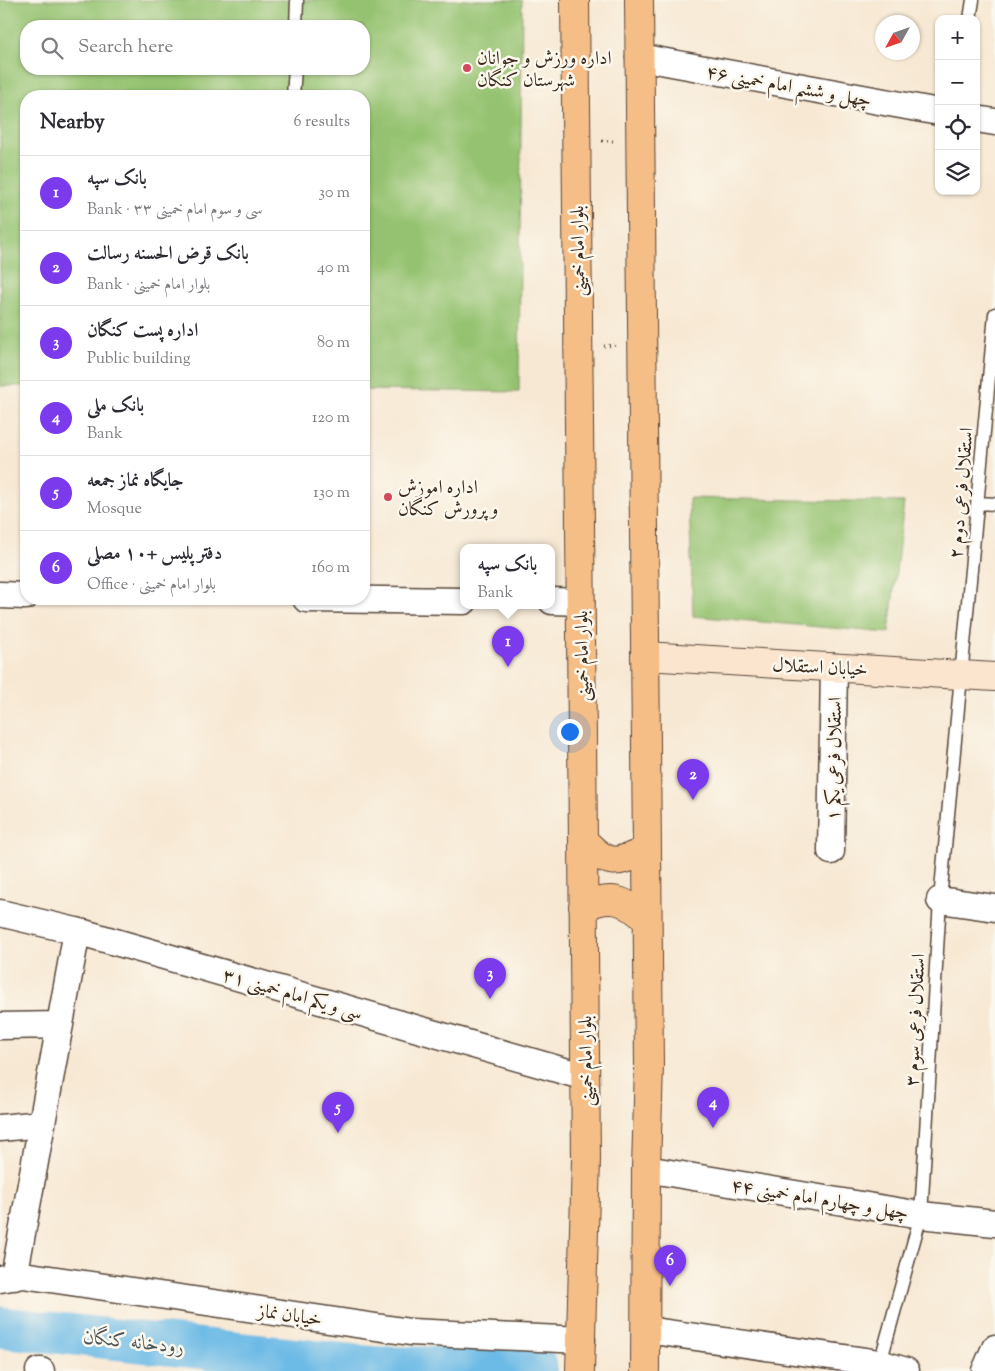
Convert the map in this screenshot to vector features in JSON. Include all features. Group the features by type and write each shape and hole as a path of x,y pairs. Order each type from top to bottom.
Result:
{"main road":[{"name":"بلوار امام خمینی","path":"575,0 586,1159 580,1371"},
{"path":"639,0 649,1065 646,1170 645,1371"},
{"name":"خیابان استقلال","path":"645,656 995,678"},
{"path":"583,840 598,856 613,861 626,860 647,850"},
{"path":"583,907 600,900 616,901 634,907 647,920"}],"street":[{"name":"چهل و ششم امام خمینی ۴۶","path":"639,57 935,111"},
{"path":"980,120 995,122"},
{"path":"0,595 20,596"},
{"path":"370,599 460,600"},
{"path":"555,602 581,602"},
{"name":"استقلال فرعی یکم ۱","path":"831,851 834,667"},
{"path":"940,900 995,908"},
{"name":"سی و یکم امام خمینی ۳۱","path":"0,913 76,931 585,1077"},
{"path":"7,1278 42,1124 76,931"},
{"path":"0,1026 60,1025"},
{"path":"0,1128 42,1124"},
{"name":"چهل و چهارم امام خمینی ۴۴","path":"646,1170 921,1215 995,1223"},
{"name":"خیابان نماز","path":"7,1278 22,1275 410,1332 582,1340"},
{"path":"646,1330 880,1363 906,1371"},
{"path":"985,1371 995,1348"}],"lane":[{"path":"296,20 298,0"},
{"path":"970,15 972,0"},
{"path":"294,90 295,75"},
{"name":"استقلال فرعی دوم ۲","path":"962,675 995,314"},
{"path":"978,503 995,504"},
{"name":"استقلال فرعی سوم ۳","path":"880,1363 921,1215 940,900 962,675"}],"path":[{"path":"576,142 640,141"},
{"path":"578,347 642,344"}],"green space":[{"path":"0,0 522,0 519,392 370,390 370,90 20,90 20,386 0,386"},
{"path":"689,498 904,502 889,633 693,616"}],"waterway":[{"name":"رودخانه کنگان","path":"0,1327 375,1367 537,1367"}],"place":[{"name":"اداره ورزش و جوانان شهرستان کنگان","path":"467,68"},
{"name":"اداره اموزش و پرورش کنگان","path":"388,497"},
{"name":"بانک سپه","path":"508,667"},
{"name":"بانک قرض الحسنه رسالت","path":"693,800"},
{"name":"اداره پست کنگان","path":"490,999"},
{"name":"بانک ملی","path":"713,1128"},
{"name":"جایگاه نماز جمعه","path":"338,1133"},
{"name":"دفتر پلیس +۱۰ مصلی","path":"670,1286"}]}
